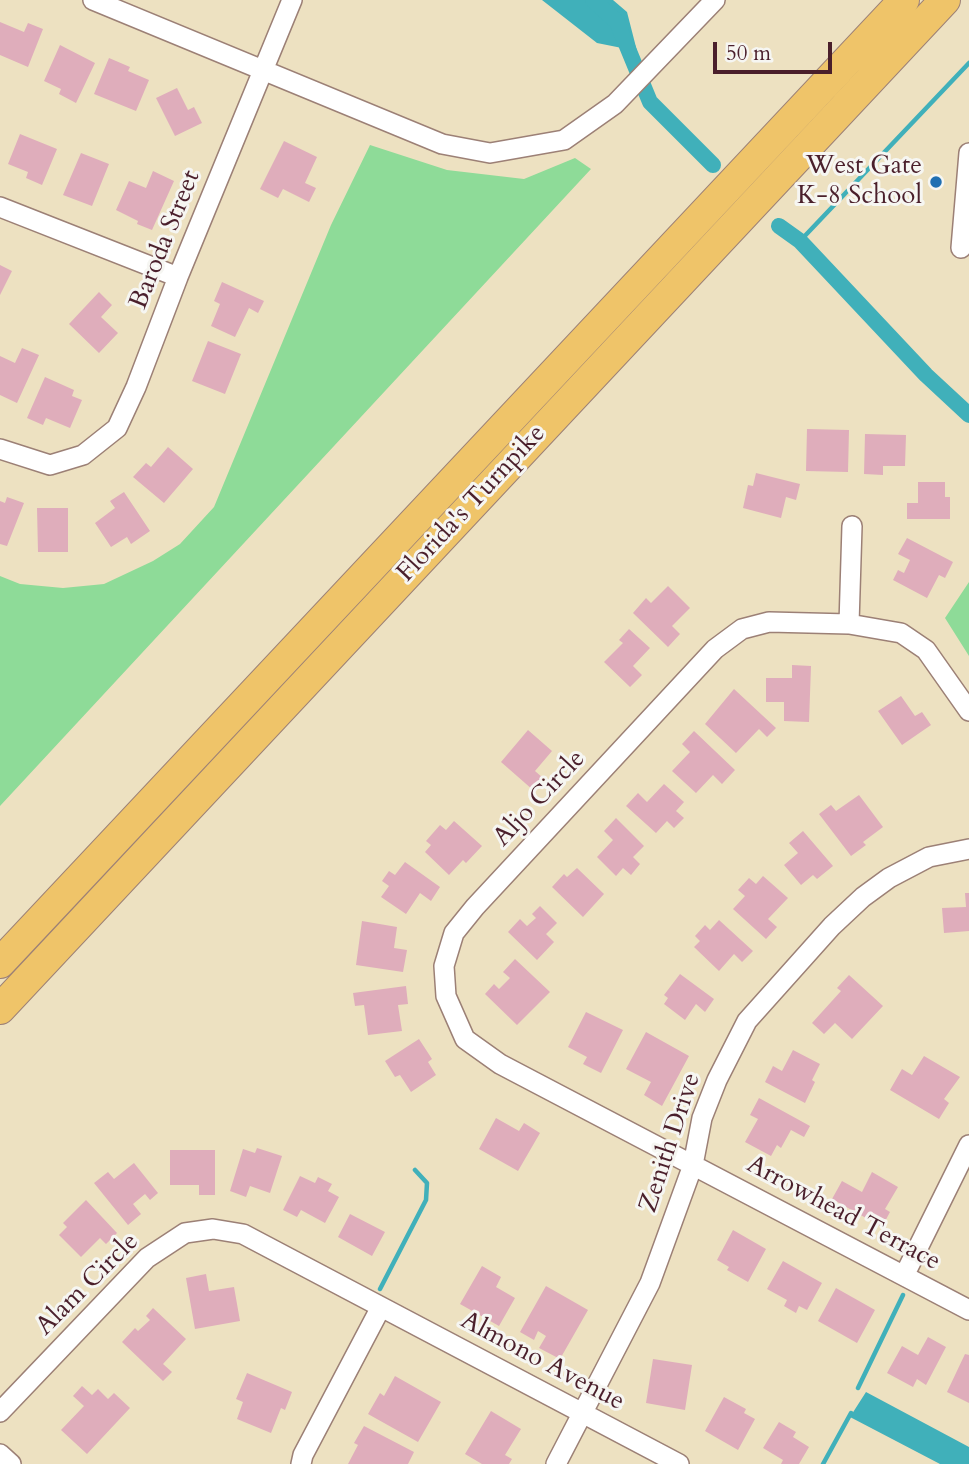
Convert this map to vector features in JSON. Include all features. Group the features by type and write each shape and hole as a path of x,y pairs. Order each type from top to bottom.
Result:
{"highway":[{"name":"Florida's Turnpike","path":"0,963 904,0"},
{"name":"Florida's Turnpike","path":"0,1009 945,0"}],"street":[{"path":"93,0 442,144 490,153 564,140 615,104 715,0"},
{"name":"Baroda Street","path":"0,449 50,465 83,455 117,428 292,0"},
{"path":"961,248 969,153"},
{"path":"0,207 178,278"},
{"path":"849,624 852,526"},
{"name":"Aljo Circle","path":"693,1165 500,1064 465,1039 446,996 444,966 454,933 475,907 715,649 742,629 769,622 849,624 901,633 926,650 969,711"},
{"name":"Zenith Drive","path":"556,1464 650,1283 693,1165 702,1118 717,1080 747,1021 832,926 872,891 889,878 929,857 969,849"},
{"path":"904,1276 969,1145"},
{"name":"Arrowhead Terrace","path":"693,1165 969,1310"},
{"name":"Alam Circle","path":"0,1412 146,1258 185,1233 213,1228 243,1234 381,1307"},
{"path":"301,1464 303,1455 381,1307"},
{"name":"Almono Avenue","path":"381,1307 679,1464"},
{"path":"0,1454 11,1464"}],"green space":[{"path":"370,145 447,170 524,179 575,158 591,169 0,806 0,576 20,584 63,588 104,584 153,561 180,544 214,507 331,225"},
{"path":"969,582 969,656 945,618"}],"water":[{"path":"542,0 613,0 627,12 637,51 597,43"},
{"path":"866,1392 969,1447 969,1464 940,1464 850,1417"}],"building":[{"path":"0,22 24,32 28,23 43,29 28,67 0,55"},
{"path":"60,45 95,63 76,103 59,94 61,89 44,81"},
{"path":"109,58 130,67 128,71 149,80 136,111 94,94"},
{"path":"177,88 188,110 194,107 202,123 175,136 156,98"},
{"path":"20,134 57,149 42,185 26,178 28,172 8,164"},
{"path":"284,141 317,157 305,183 316,188 309,202 283,189 278,198 260,189"},
{"path":"81,153 109,164 92,206 63,195"},
{"path":"153,171 174,181 152,230 116,210 129,181 146,188"},
{"path":"0,265 12,271 0,295"},
{"path":"222,282 264,301 258,313 249,308 235,337 211,326 220,304 214,301"},
{"path":"99,292 112,305 101,317 118,333 99,353 69,324"},
{"path":"208,341 241,354 225,394 192,381"},
{"path":"22,348 39,355 17,403 0,395 0,356 15,363"},
{"path":"45,377 74,390 72,396 82,400 70,428 46,418 43,425 27,418"},
{"path":"807,429 849,430 848,472 806,471"},
{"path":"865,434 906,435 905,466 883,466 883,475 864,474"},
{"path":"168,447 193,469 164,503 133,477 146,463 151,467"},
{"path":"756,473 800,484 796,500 786,497 781,518 743,508 748,485 753,486"},
{"path":"918,482 945,482 945,497 950,497 950,519 907,519 907,503 918,503"},
{"path":"124,492 150,531 131,544 127,537 111,547 95,523 115,508 110,501"},
{"path":"7,497 24,503 7,546 0,544 0,501 5,503"},
{"path":"37,508 68,508 68,552 38,552"},
{"path":"907,538 953,562 945,578 939,575 927,598 893,580 898,570 904,573 910,560 898,554"},
{"path":"668,586 690,608 672,626 680,634 668,647 633,613 646,598 651,603"},
{"path":"629,629 650,648 633,666 642,675 630,687 604,662 623,643 619,640"},
{"path":"792,665 811,666 809,722 784,721 784,702 766,702 766,678 792,678"},
{"path":"734,689 776,728 767,737 759,729 736,753 705,724"},
{"path":"901,696 915,716 922,712 931,725 902,745 878,711"},
{"path":"528,730 552,751 535,771 543,778 533,790 501,762"},
{"path":"694,731 735,770 722,784 713,775 696,793 672,771 690,752 682,744"},
{"path":"664,784 684,802 676,811 684,818 674,828 667,821 656,833 626,806 638,793 647,802"},
{"path":"859,795 883,827 863,842 866,845 851,856 819,814 831,805 836,811"},
{"path":"616,818 644,846 633,857 640,864 631,875 623,868 616,876 597,857 613,840 604,831"},
{"path":"454,821 482,846 466,863 463,860 449,875 425,852 431,845 426,841 440,825 446,830"},
{"path":"803,831 833,866 817,879 813,875 801,885 784,865 798,853 789,843"},
{"path":"405,862 440,887 431,901 420,893 406,914 381,897 389,886 382,881 389,871 395,875"},
{"path":"577,868 604,894 583,917 552,887 564,874 567,877"},
{"path":"763,876 788,898 768,919 777,927 766,939 733,909 745,896 738,890 749,878 756,884"},
{"path":"965,893 969,893 969,931 944,933 942,908 966,907"},
{"path":"540,906 557,923 546,934 554,942 537,960 508,932 520,919 527,926 536,918 532,914"},
{"path":"719,920 753,951 742,962 734,954 719,971 694,947 700,941 695,936 705,925 710,930"},
{"path":"362,921 397,927 394,948 407,950 403,972 356,965"},
{"path":"515,959 550,992 517,1025 485,994 494,984 499,989 510,978 503,972"},
{"path":"680,974 714,999 705,1012 696,1004 685,1020 664,1004 668,998 664,995"},
{"path":"849,975 883,1006 852,1039 835,1023 824,1034 812,1023 841,991 837,988"},
{"path":"406,986 408,1004 398,1005 402,1031 368,1035 364,1005 355,1006 353,993"},
{"path":"586,1012 623,1030 601,1073 583,1064 587,1057 568,1047"},
{"path":"646,1032 689,1056 662,1106 644,1095 651,1082 626,1069"},
{"path":"419,1039 432,1059 428,1062 436,1075 411,1092 400,1075 395,1077 385,1061"},
{"path":"793,1050 820,1064 805,1103 765,1082 773,1066 782,1071"},
{"path":"924,1056 960,1077 944,1099 949,1103 939,1119 890,1090 902,1069 912,1075"},
{"path":"759,1098 810,1126 804,1137 791,1130 781,1148 777,1145 771,1156 745,1142 758,1119 750,1115"},
{"path":"496,1118 519,1131 524,1123 540,1133 518,1171 479,1149"},
{"path":"257,1148 282,1156 270,1193 250,1186 246,1197 230,1191 243,1149 255,1153"},
{"path":"170,1150 215,1150 215,1195 199,1195 199,1185 170,1185"},
{"path":"134,1163 158,1193 150,1200 145,1194 133,1204 141,1214 128,1225 94,1183 108,1172 114,1179"},
{"path":"872,1172 898,1187 885,1209 890,1212 882,1227 832,1199 842,1181 862,1192"},
{"path":"300,1176 315,1183 318,1177 332,1184 328,1191 339,1197 325,1223 301,1210 297,1217 283,1210"},
{"path":"86,1200 117,1233 106,1244 100,1238 81,1257 59,1235 67,1227 63,1223"},
{"path":"350,1214 385,1232 372,1256 338,1237"},
{"path":"733,1230 766,1249 748,1282 727,1270 729,1267 717,1260"},
{"path":"783,1261 822,1283 807,1310 799,1306 796,1313 784,1306 787,1300 767,1289"},
{"path":"482,1266 501,1277 496,1287 515,1298 499,1326 460,1304"},
{"path":"206,1274 209,1291 234,1287 240,1321 195,1329 186,1278"},
{"path":"546,1286 588,1310 560,1359 539,1348 546,1336 538,1331 534,1340 520,1332"},
{"path":"836,1288 875,1310 857,1343 818,1321"},
{"path":"153,1308 186,1339 163,1364 172,1372 163,1381 122,1342 135,1328 138,1331 150,1320 146,1316"},
{"path":"928,1337 946,1347 926,1385 917,1379 913,1387 887,1373 902,1346 918,1355"},
{"path":"965,1354 969,1355 969,1403 947,1392"},
{"path":"653,1359 692,1365 685,1410 646,1403"},
{"path":"247,1373 292,1392 285,1410 281,1408 271,1433 237,1419 243,1402 236,1399"},
{"path":"395,1376 441,1402 418,1442 368,1414 380,1393 384,1396"},
{"path":"82,1386 92,1395 98,1389 108,1399 114,1393 130,1408 87,1454 61,1430 84,1406 73,1396"},
{"path":"724,1397 746,1409 744,1413 755,1419 738,1450 705,1431"},
{"path":"491,1411 521,1429 505,1455 512,1459 509,1464 482,1464 465,1454"},
{"path":"779,1422 796,1432 793,1437 809,1447 799,1464 781,1464 783,1460 763,1448"},
{"path":"364,1426 414,1452 408,1464 348,1464 358,1445 354,1443"}],"waterway":[{"path":"593,0 617,22 650,102 713,165"},
{"path":"800,241 969,63"},
{"path":"779,226 800,241 926,375 969,415"},
{"path":"380,1289 426,1200 427,1183 415,1170"},
{"path":"858,1388 903,1295"},
{"path":"823,1464 851,1413"}],"place":[{"name":"West Gate K-8 School","path":"936,182"}]}
